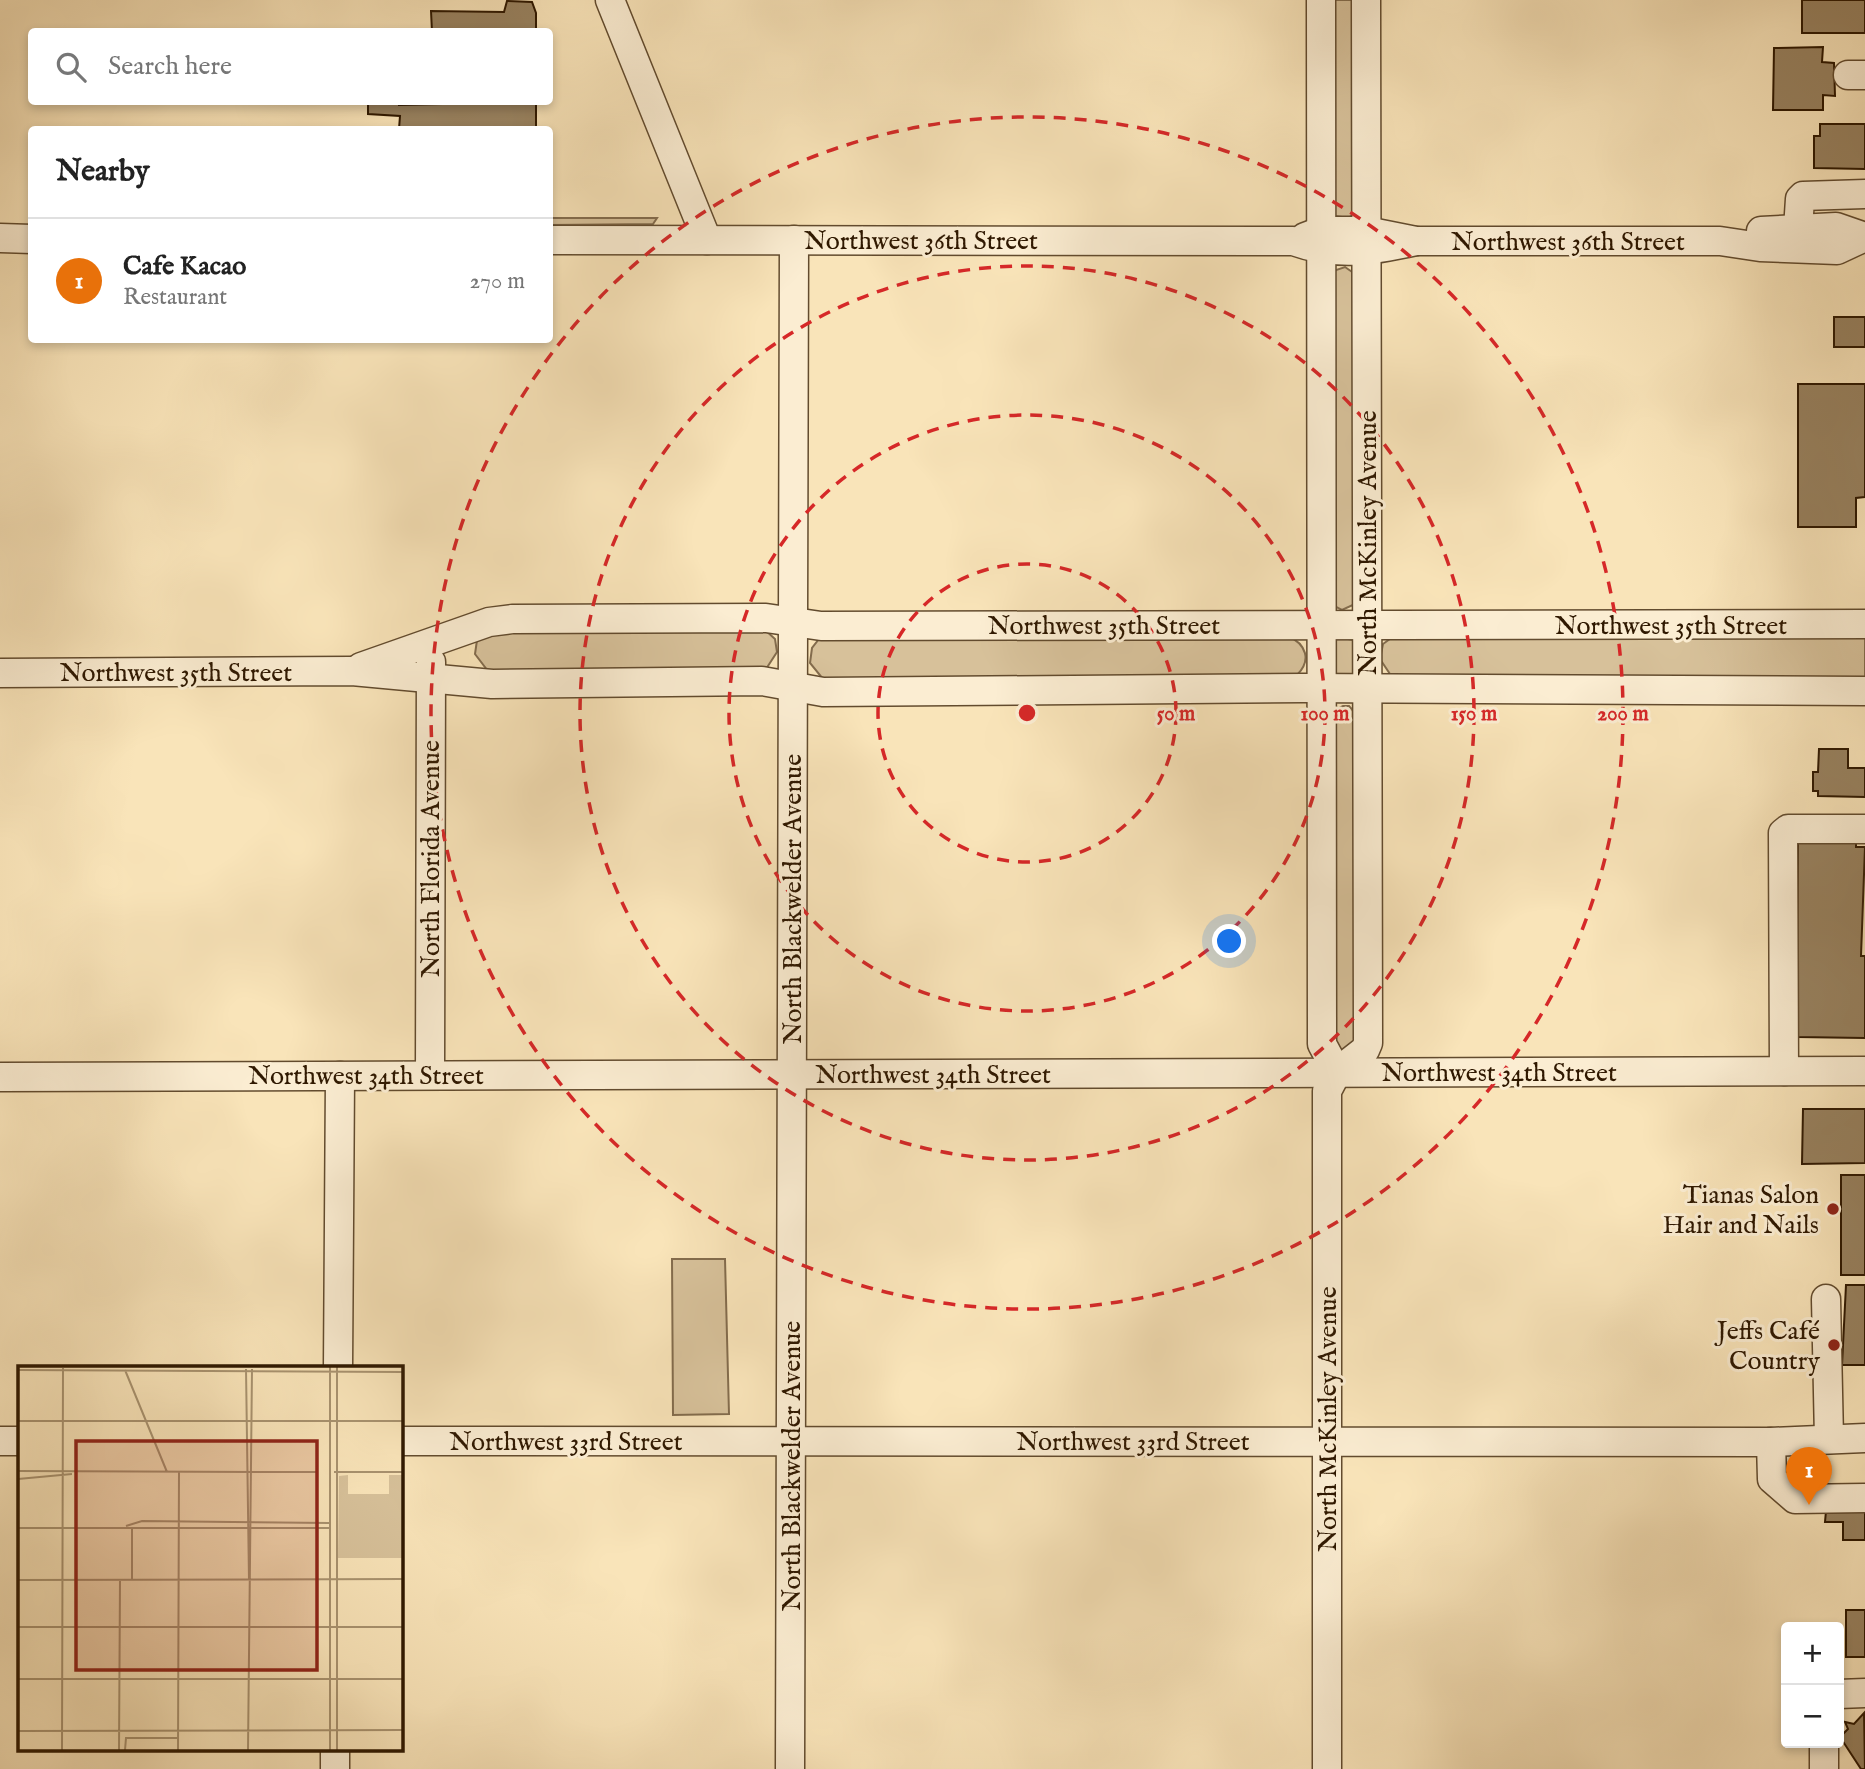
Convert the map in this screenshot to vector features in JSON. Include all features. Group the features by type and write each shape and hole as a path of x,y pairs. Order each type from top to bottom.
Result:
{"street":[{"path":"610,0 707,240"},
{"name":"North McKinley Avenue","path":"1321,0 1322,1044 1338,1072"},
{"name":"North McKinley Avenue","path":"1328,1769 1328,1091 1338,1072 1365,1051 1367,1044 1366,0"},
{"path":"1798,229 1800,199 1803,196 1865,194"},
{"name":"Northwest 36th Street","path":"1720,241 1759,232 1836,227 1865,237"},
{"name":"Northwest 36th Street","path":"553,240 1720,241 1760,247 1837,250 1865,237"},
{"path":"0,238 28,239"},
{"path":"0,247 28,240"},
{"name":"North Blackwelder Avenue","path":"790,1769 794,240"},
{"name":"Northwest 35th Street","path":"352,671 489,622 512,619 766,618 821,626 1865,624"},
{"name":"North Florida Avenue","path":"430,1075 431,642"},
{"name":"Northwest 35th Street","path":"0,673 352,671 492,684 762,681 822,692 1323,688 1865,691"},
{"path":"1784,1071 1783,833 1788,829 1865,830"},
{"name":"Northwest 34th Street","path":"0,1077 1865,1071"},
{"path":"338,1366 340,1076"},
{"path":"1826,1299 1829,1439"},
{"name":"Northwest 33rd Street","path":"402,1441 1771,1442 1865,1438"},
{"path":"0,1441 18,1441"},
{"path":"1771,1442 1772,1479 1795,1499 1865,1498"},
{"path":"1844,1694 1865,1693"},
{"path":"1824,1748 1824,1769"}],"shaded area":[{"path":"1329,0 1355,0 1353,214 1349,218 1335,216"},
{"path":"553,218 657,218 653,224 553,225"},
{"path":"1345,267 1355,274 1355,604 1342,610 1334,606 1331,276 1336,270"},
{"path":"764,629 775,639 777,652 766,669 488,671 475,654 477,640 488,631"},
{"path":"1865,635 1865,678 1392,677 1380,659 1383,644 1394,636"},
{"path":"1288,636 1299,643 1305,653 1304,664 1297,675 823,679 810,663 812,648 819,639"},
{"path":"1336,637 1354,640 1357,670 1352,677 1334,675 1333,640"},
{"path":"1349,706 1356,714 1358,1042 1346,1053 1334,1048 1335,710"},
{"path":"672,1259 725,1259 729,1414 673,1415"}],"building":[{"path":"1802,0 1865,0 1865,33 1802,33"},
{"path":"507,1 532,2 536,13 536,28 432,28 431,11 504,12"},
{"path":"1823,47 1822,62 1834,63 1835,96 1823,95 1823,110 1773,110 1774,48"},
{"path":"368,105 536,105 536,126 399,126 400,116 368,114"},
{"path":"1820,124 1865,124 1865,169 1814,168 1814,136 1820,136"},
{"path":"1834,317 1865,317 1865,347 1834,347"},
{"path":"1798,384 1865,384 1865,497 1856,498 1856,527 1798,527"},
{"path":"1819,749 1848,749 1848,768 1865,768 1865,797 1818,796 1818,791 1813,791 1813,772 1818,772"},
{"path":"1798,842 1856,842 1856,847 1865,847 1861,956 1865,956 1865,1038 1797,1037"},
{"path":"1803,1109 1865,1109 1865,1163 1802,1164"},
{"path":"1841,1175 1865,1175 1865,1275 1841,1275"},
{"path":"1846,1285 1865,1285 1865,1365 1842,1365"},
{"path":"1826,1511 1865,1512 1865,1540 1843,1540 1843,1522 1825,1522"},
{"path":"1846,1610 1865,1610 1865,1657 1846,1657"},
{"path":"1864,1713 1865,1769 1861,1769 1844,1743 1844,1733 1848,1729 1845,1722 1854,1724"}],"place":[{"name":"Tianas Salon Hair and Nails","path":"1833,1209"},
{"name":"Jeffs Café Country","path":"1834,1345"},
{"name":"Cafe Kacao","path":"1809,1505"}]}
